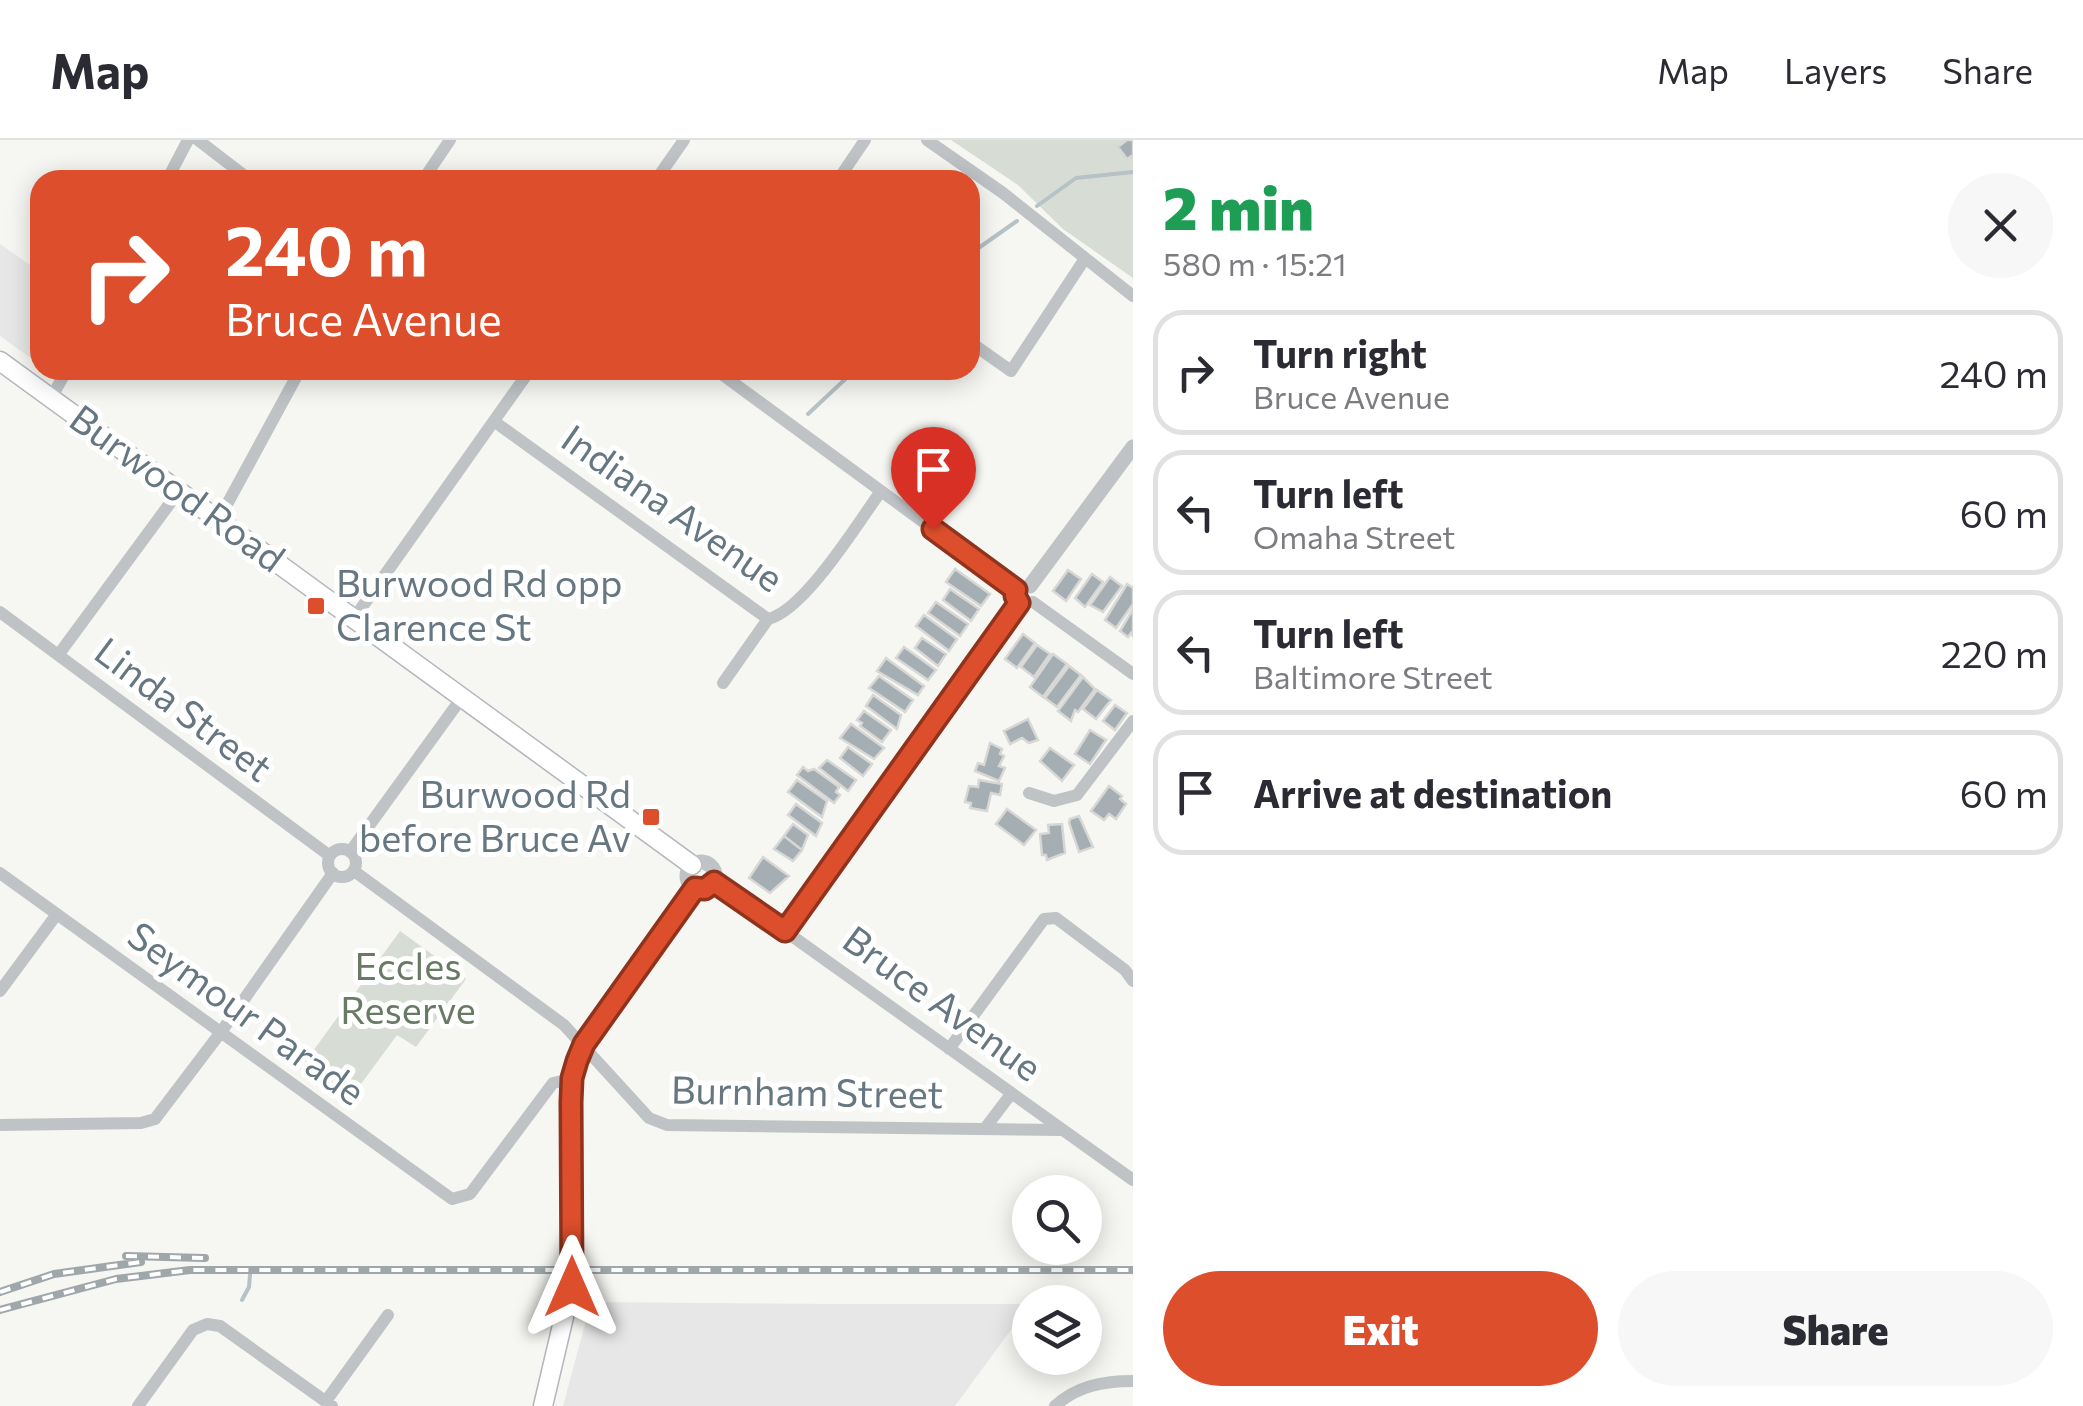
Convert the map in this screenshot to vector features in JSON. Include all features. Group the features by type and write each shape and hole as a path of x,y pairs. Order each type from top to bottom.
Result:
{"main road":[{"name":"Burwood Road","path":"0,361 692,865"},
{"path":"542,1406 572,1287 572,1078 584,1044 695,888"}],"street":[{"path":"172,170 188,140"},
{"path":"198,140 237,170"},
{"path":"430,170 450,140"},
{"path":"663,170 684,140"},
{"path":"845,170 865,140"},
{"path":"927,140 970,170"},
{"path":"980,177 1133,296"},
{"path":"980,349 1010,370 1084,260"},
{"path":"51,398 61,380"},
{"path":"219,519 295,380"},
{"path":"355,617 523,380"},
{"path":"730,380 1133,674"},
{"name":"Indiana Avenue","path":"496,422 768,619 782,616 804,596 881,491"},
{"path":"785,931 1133,447"},
{"path":"59,654 180,491"},
{"name":"Linda Street","path":"0,612 330,856"},
{"path":"723,684 768,619"},
{"path":"350,852 464,696"},
{"path":"1029,792 1054,801 1077,795 1133,721"},
{"path":"337,850 350,852 356,862 354,871 343,877 333,873 328,865 330,856 337,850"},
{"path":"709,864 714,870 714,882 705,889 695,888 688,878 692,865 709,864"},
{"path":"354,871 564,1025 584,1044"},
{"name":"Seymour Parade","path":"0,872 446,1196 465,1198 553,1083 572,1078"},
{"path":"0,1126 148,1122 161,1112 221,1032 333,873"},
{"name":"Bruce Avenue","path":"714,882 1133,1180"},
{"path":"0,992 58,914"},
{"path":"949,1050 1044,919 1056,918 1125,970 1133,981"},
{"name":"Burnham Street","path":"584,1044 649,1118 668,1125 1061,1130"},
{"path":"986,1127 1010,1094"},
{"path":"138,1406 193,1330 207,1324 220,1326 329,1404 388,1315"},
{"path":"1055,1406 1067,1395 1088,1386 1133,1381"}],"shaded area":[{"path":"0,244 30,265 30,358 0,336"},
{"path":"591,1302 1012,1304 1012,1328 955,1406 563,1406"}],"green space":[{"path":"951,140 1133,140 1133,278 1063,229 1018,185"},
{"name":"Eccles Reserve","path":"400,931 466,979 416,1047 397,1035 347,1103 300,1069"}],"building":[{"path":"1133,140 1133,155 1127,159 1118,147"},
{"path":"955,569 990,594 981,606 946,582"},
{"path":"1068,570 1081,579 1066,601 1053,591"},
{"path":"1092,574 1103,582 1085,607 1075,598"},
{"path":"1110,577 1122,586 1103,612 1090,605"},
{"path":"1127,584 1133,588 1133,604 1116,628 1105,620"},
{"path":"950,589 979,609 971,621 943,600"},
{"path":"936,602 968,624 960,636 928,613"},
{"path":"1133,609 1133,636 1131,633 1128,637 1120,631"},
{"path":"924,615 957,639 949,651 916,626"},
{"path":"1023,634 1035,643 1017,668 1005,659"},
{"path":"922,638 946,654 938,666 915,648"},
{"path":"1037,645 1050,654 1034,677 1021,667"},
{"path":"904,647 936,670 928,680 896,658"},
{"path":"1053,654 1067,664 1043,697 1030,687"},
{"path":"886,658 924,686 918,695 877,671"},
{"path":"1069,666 1081,675 1057,707 1045,698"},
{"path":"879,676 913,700 905,712 869,688"},
{"path":"1083,677 1095,689 1078,712 1075,710 1071,721 1058,711"},
{"path":"1097,690 1111,700 1096,719 1083,709"},
{"path":"873,695 901,715 897,729 866,706"},
{"path":"1115,705 1127,713 1115,730 1103,721"},
{"path":"864,711 891,730 882,742 860,726 862,723 857,720"},
{"path":"1028,719 1038,740 1029,743 1022,738 1010,744 1004,731"},
{"path":"851,724 884,748 874,759 840,738"},
{"path":"1090,730 1106,740 1090,764 1075,754"},
{"path":"990,743 1002,749 1000,754 1004,756 999,766 1005,768 999,781 975,771 978,763 984,765"},
{"path":"848,747 872,764 863,776 840,758"},
{"path":"1050,748 1074,765 1062,781 1040,761"},
{"path":"827,760 856,780 848,791 819,768"},
{"path":"803,767 808,771 814,769 839,787 836,792 840,795 834,803 797,775"},
{"path":"797,780 827,801 822,817 788,792"},
{"path":"979,780 1002,784 1000,795 991,793 987,811 970,808 971,803 965,802 969,786 978,787"},
{"path":"1109,786 1126,804 1116,819 1109,814 1104,820 1091,811"},
{"path":"796,804 822,823 816,836 788,815"},
{"path":"1007,809 1036,830 1024,845 996,824"},
{"path":"1079,816 1093,847 1079,852 1069,823"},
{"path":"793,824 808,835 802,850 784,836"},
{"path":"1062,824 1065,853 1047,860 1042,855 1040,834 1049,833 1048,825"},
{"path":"784,836 802,850 793,861 774,849"},
{"path":"763,857 789,876 770,893 749,878"}],"waterway":[{"path":"1037,206 1076,178 1133,172"},
{"path":"980,247 1017,221"},
{"path":"808,414 844,380"},
{"path":"242,1300 250,1275"}],"railway":[{"path":"126,1256 205,1258"},
{"path":"0,1292 54,1274 141,1262"},
{"path":"0,1310 116,1279 190,1270 1133,1270"}],"place":[{"name":"Burwood Rd opp Clarence St","path":"316,606"},
{"name":"Burwood Rd before Bruce Av","path":"651,817"}],"route":[{"path":"572,1287 572,1078 584,1044 695,888 705,889 714,882 785,931 1019,603 1016,590 933,529"}]}
